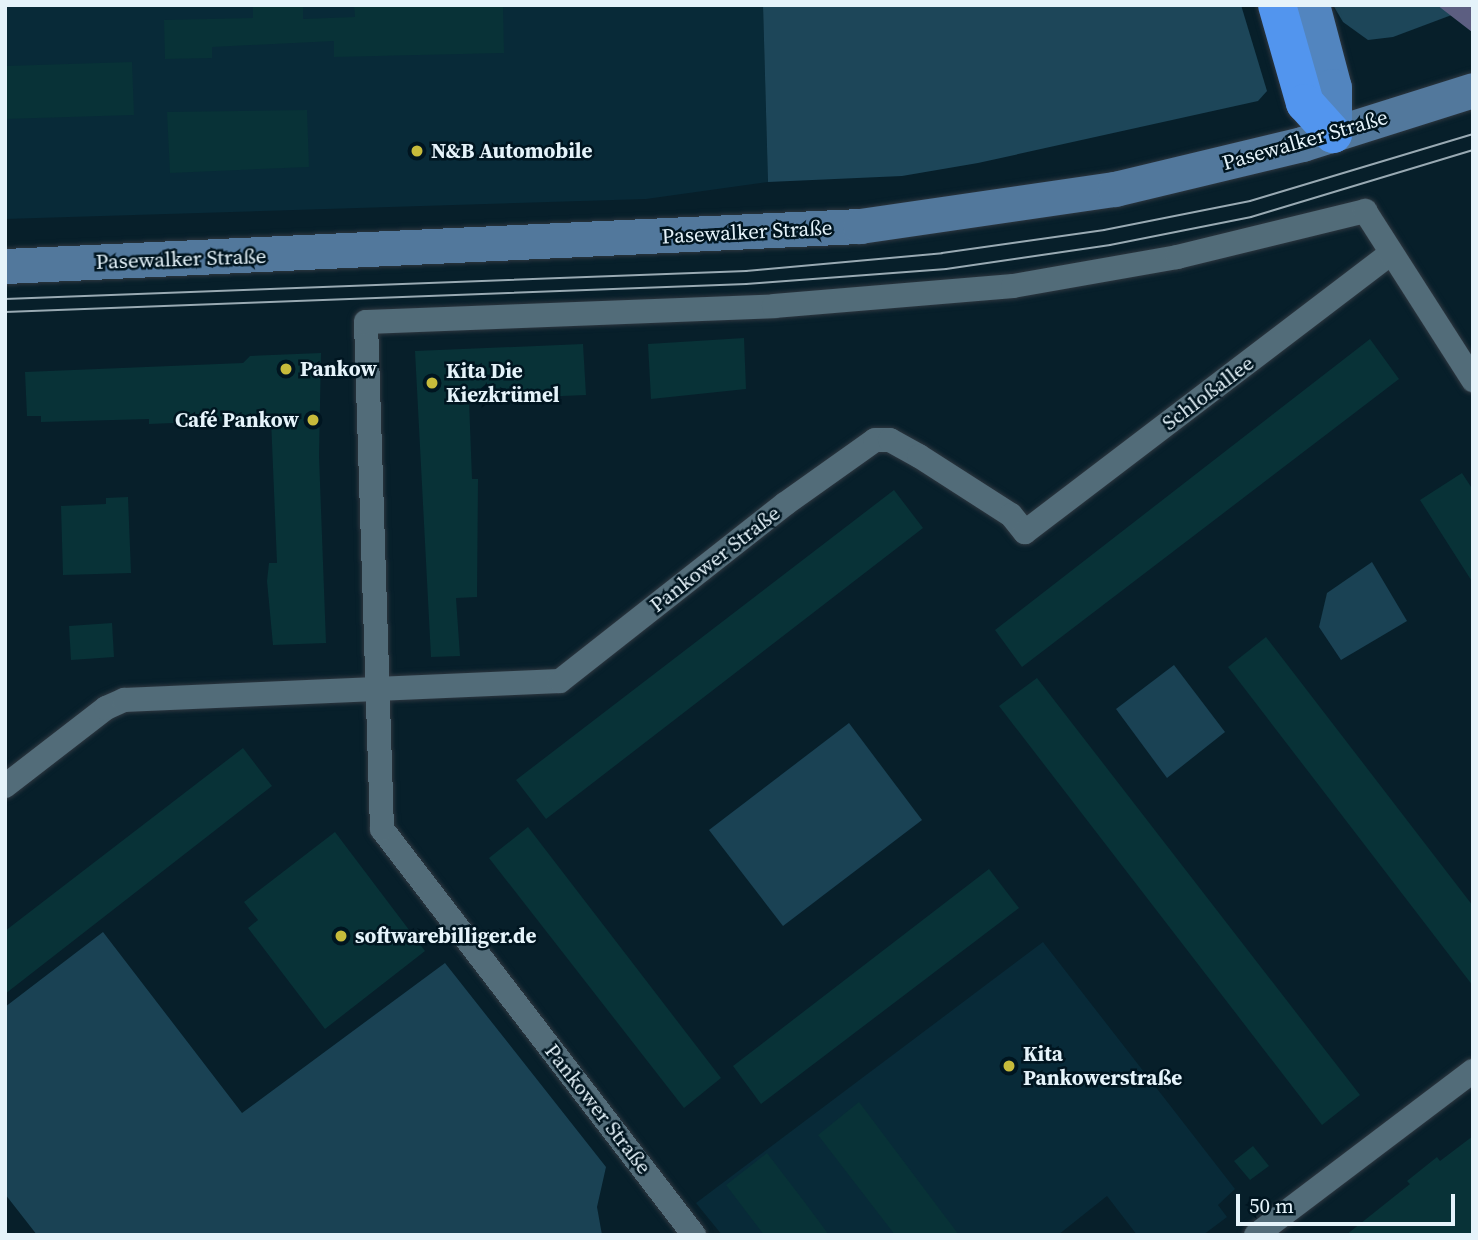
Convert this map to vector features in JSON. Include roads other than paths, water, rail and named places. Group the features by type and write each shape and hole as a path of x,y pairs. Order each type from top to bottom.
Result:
{"highway":[{"path":"1277,5 1305,103 1333,134"}],"main road":[{"path":"1311,5 1333,88 1333,134"},
{"name":"Pasewalker Straße","path":"5,266 860,226 1115,189 1333,134 1473,90"}],"street":[{"name":"Pankower Straße","path":"694,1235 382,829 366,322 774,306 1013,286 1177,257 1365,212 1391,253"},
{"path":"1391,253 1473,380"},
{"name":"Schloßallee","path":"1026,532 1391,253"},
{"name":"Pankower Straße","path":"5,786 106,708 124,700 560,681 785,504 876,440 890,440 919,456 1011,514 1026,532"},
{"path":"1256,1235 1473,1071"}],"tram line":[{"path":"5,299 746,271 942,253 1104,230 1250,201 1473,134"},
{"path":"5,312 746,284 946,269 1110,245 1251,217 1473,150"}],"place":[{"name":"N&B Automobile","path":"417,151"},
{"name":"Pankow","path":"286,369"},
{"name":"Kita Die Kiezkrümel","path":"432,383"},
{"name":"Café Pankow","path":"313,420"},
{"name":"softwarebilliger.de","path":"341,936"},
{"name":"Kita Pankowerstraße","path":"1009,1066"}]}
